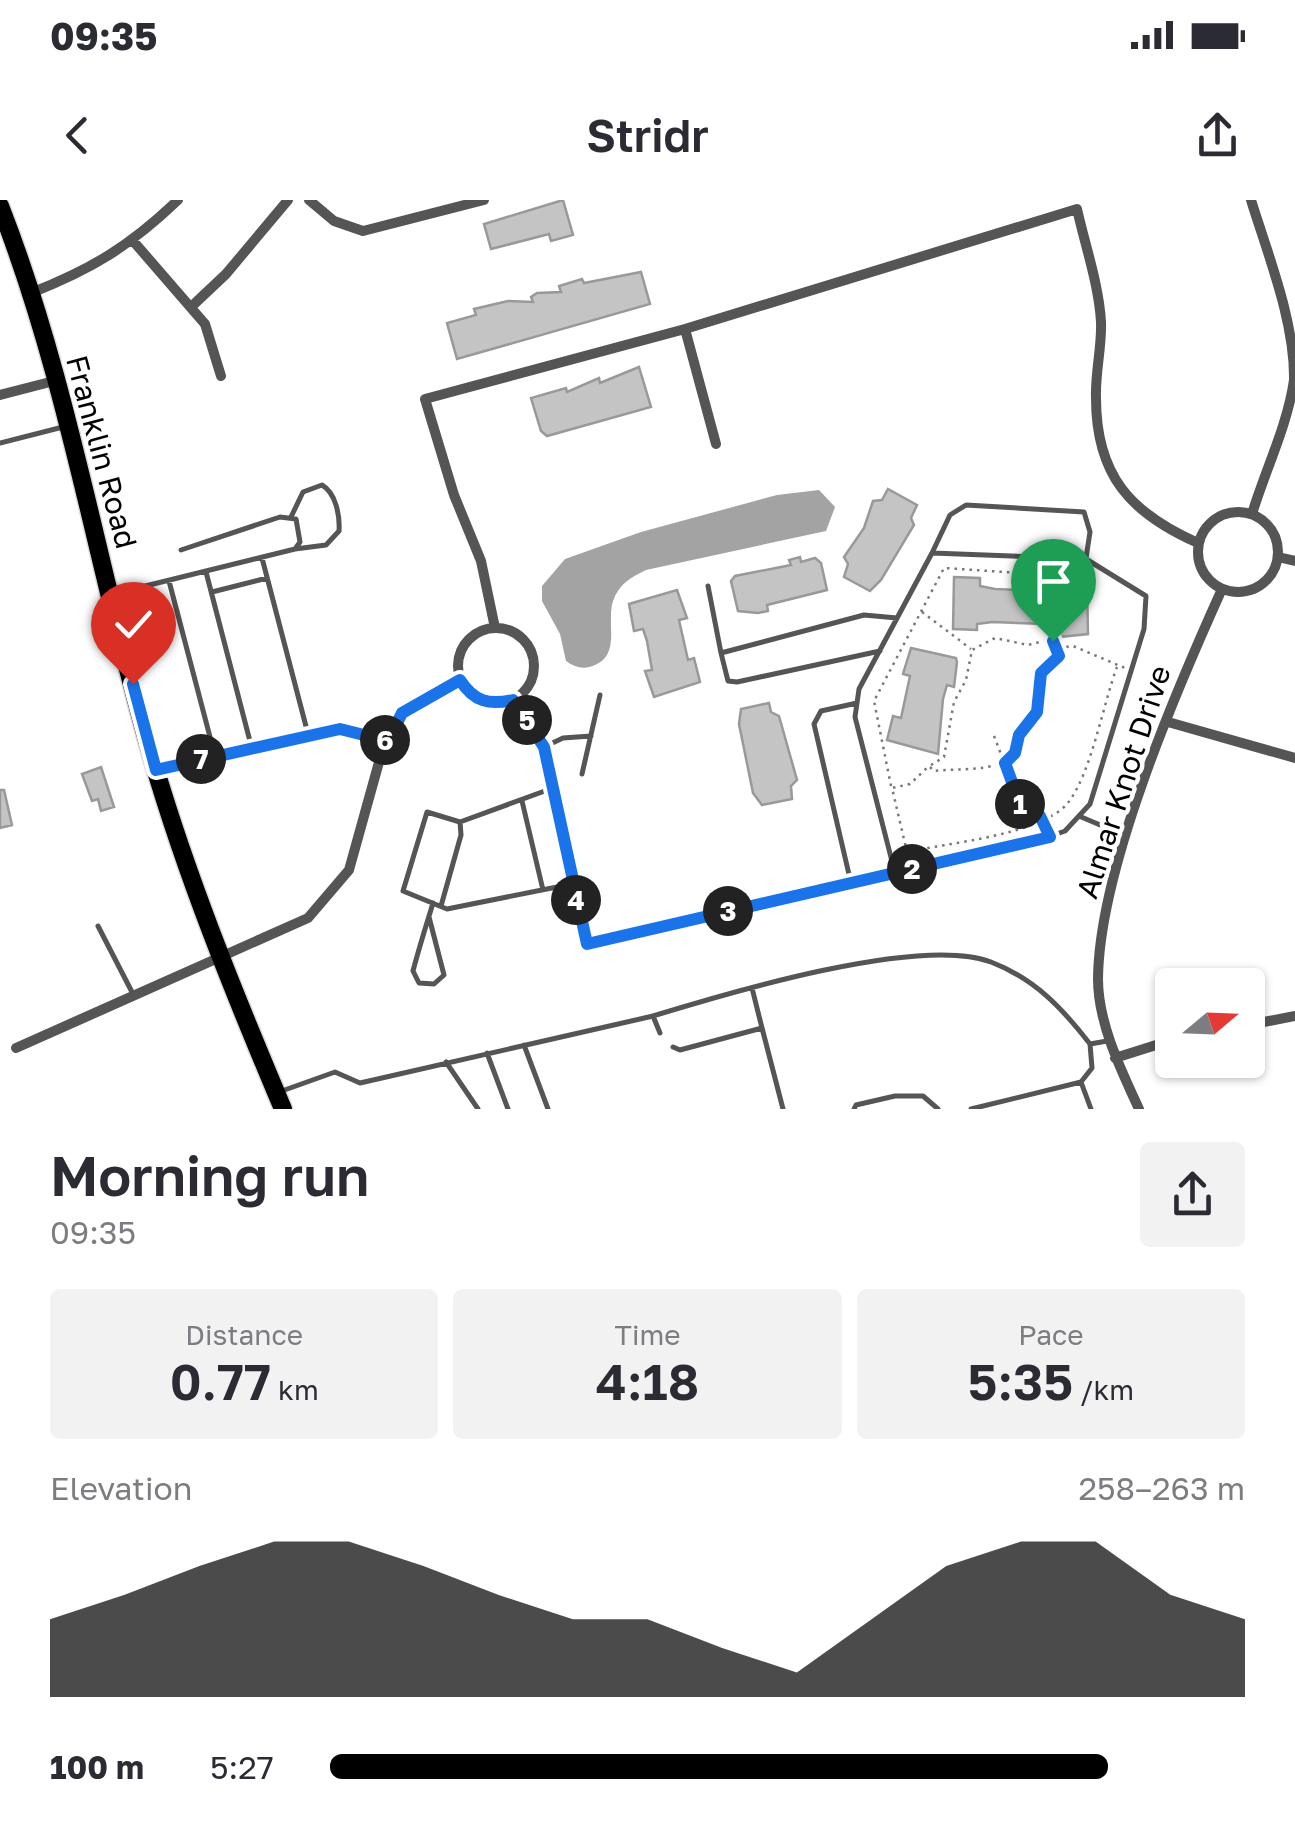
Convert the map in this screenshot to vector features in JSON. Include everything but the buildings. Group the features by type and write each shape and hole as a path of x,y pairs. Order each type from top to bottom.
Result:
{"main road":[{"name":"Franklin Road","path":"0,206 31,293 156,770 221,958 279,1101"}],"street":[{"path":"31,293 82,273 134,242 178,200"},
{"path":"190,307 226,274 288,200"},
{"path":"309,200 334,221 363,231 484,200"},
{"path":"1251,200 1286,312 1294,365 1290,394 1252,514"},
{"path":"494,628 481,561 454,495 425,399 684,329 1078,209 1101,322 1096,398 1099,448 1117,487 1164,525 1198,543"},
{"path":"134,242 205,324 221,376"},
{"path":"684,329 716,444"},
{"path":"0,396 54,381"},
{"path":"1238,511 1252,514 1273,532 1278,557 1268,579 1259,586 1235,592 1222,588 1200,567 1198,543 1216,518 1238,511"},
{"path":"1278,557 1295,562"},
{"name":"Almar Knot Drive","path":"1140,1109 1115,1058 1098,982 1104,924 1126,836 1222,588"},
{"path":"494,628 513,632 526,642 534,660 531,680 513,700 487,703 467,691 460,680 462,648 478,632 494,628"},
{"path":"16,1048 308,918 349,870 388,741 402,713 460,680"},
{"path":"1168,722 1295,758"},
{"path":"1265,1022 1295,1016"},
{"path":"1115,1058 1155,1045"}],"lane":[{"path":"0,443 66,426"},
{"path":"110,595 295,549 326,545 336,536 338,519 328,488 310,487 291,517 181,550"},
{"path":"894,873 855,717 859,689 950,515 966,505 1084,512 1090,532 1086,558"},
{"path":"291,517 300,529 295,549"},
{"path":"513,700 544,747 587,944 1065,831 1090,804 1144,629 1146,596 1086,558 932,554"},
{"path":"262,558 308,734"},
{"path":"206,572 252,750"},
{"path":"211,592 267,578"},
{"path":"168,581 215,756"},
{"path":"708,586 728,681 880,650"},
{"path":"721,653 864,615 898,618"},
{"path":"582,774 600,694"},
{"path":"850,883 814,724 822,711 857,704"},
{"path":"156,770 340,729 388,741"},
{"path":"544,747 563,738 590,736"},
{"path":"553,788 460,822 427,812 402,892 448,910 572,884"},
{"path":"522,800 543,890"},
{"path":"1078,816 1126,836"},
{"path":"441,907 461,835 460,822"},
{"path":"428,917 444,975 434,984 420,984 413,971 428,917 433,904"},
{"path":"98,926 135,997"},
{"path":"279,1101 335,1072 360,1082 653,1016 752,987 922,953 987,960 1028,980 1063,1008 1090,1044 1092,1068 1081,1082 971,1109"},
{"path":"752,987 783,1109"},
{"path":"653,1016 660,1033"},
{"path":"673,1048 680,1050 762,1028"},
{"path":"1090,1044 1111,1040"},
{"path":"524,1045 548,1109"},
{"path":"487,1052 508,1109"},
{"path":"446,1062 478,1109"},
{"path":"1081,1082 1091,1109"},
{"path":"854,1109 856,1104 894,1096 924,1096 938,1109"}],"path":[{"path":"1079,577 944,568 874,701 906,852 1043,821 1069,802 1116,666"},
{"path":"920,612 972,650"},
{"path":"972,650 995,638 1028,646 1048,640 1060,648 1072,646 1131,670"},
{"path":"929,766 937,772 1005,763 1015,753 1019,735 1037,712 1038,680 1058,658 1060,648"},
{"path":"892,788 910,784 944,757 954,702 966,680 972,650"},
{"path":"994,736 1020,804 1043,821 1050,837"}],"shaded area":[{"path":"819,490 835,507 826,531 646,570 626,582 613,601 610,646 603,660 584,668 566,661 560,634 542,601 542,586 565,559 641,532 777,495"}],"route":[{"path":"133,684 156,770 340,729 388,741 402,713 460,680 475,698 487,703 513,700 544,747 587,944 1050,837 1040,816 1020,804 1005,763 1012,758 1019,735 1037,712 1038,680 1048,664 1059,656 1060,648 1053,641"}]}
